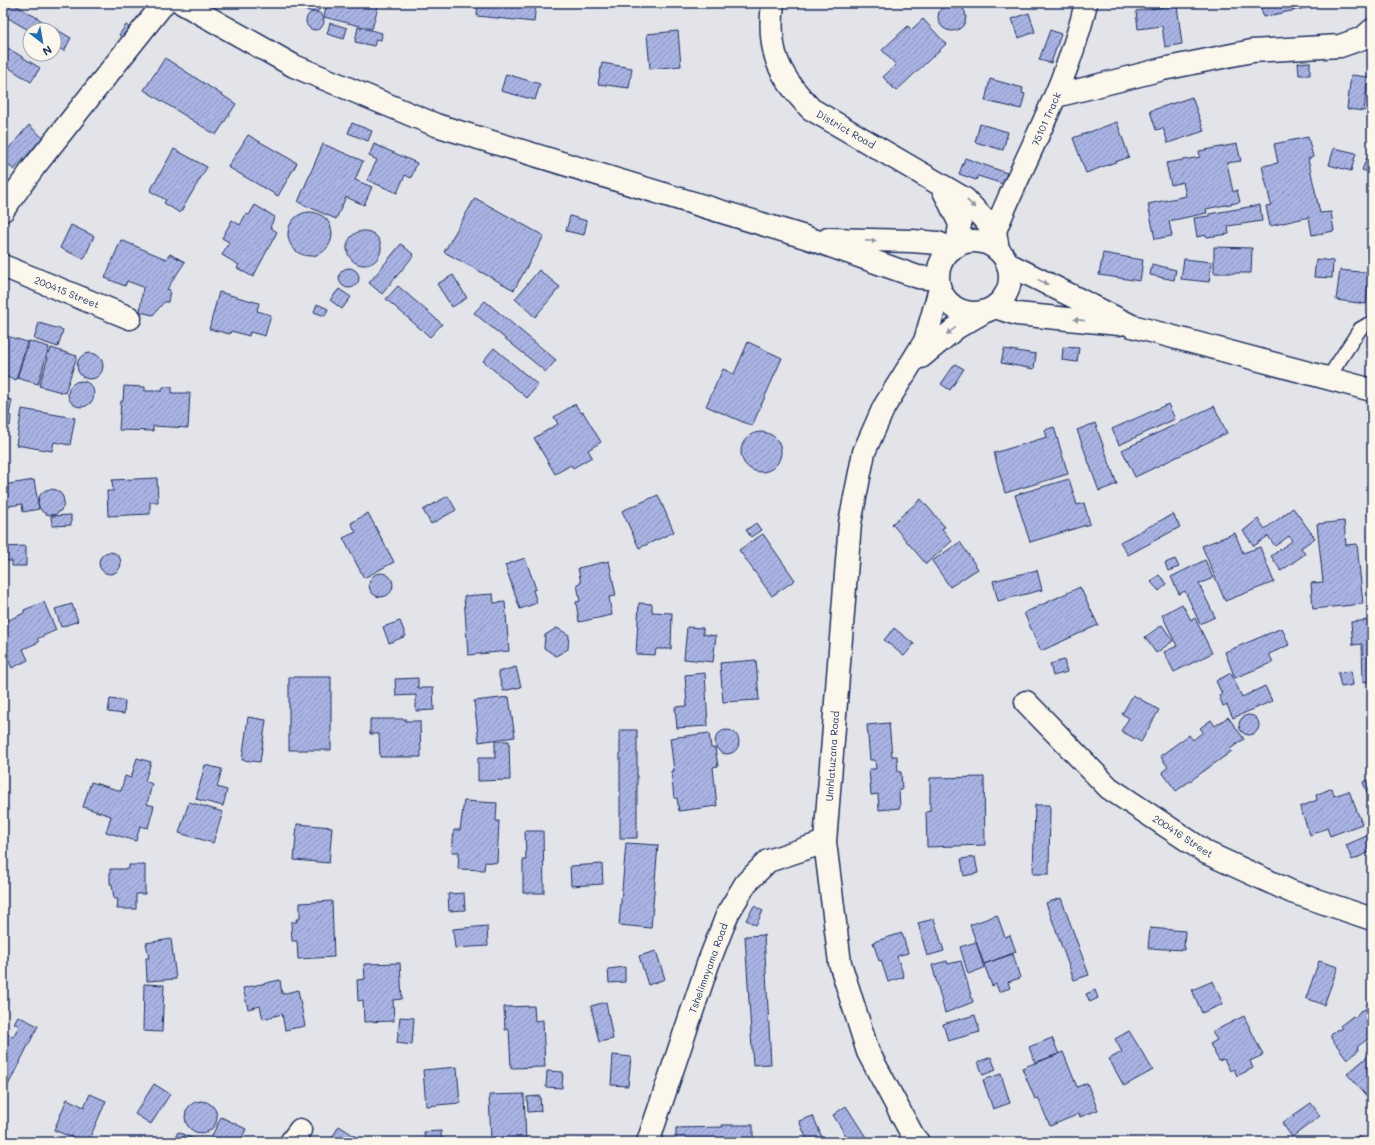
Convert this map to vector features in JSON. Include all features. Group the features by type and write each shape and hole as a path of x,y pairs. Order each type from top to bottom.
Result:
{"street":[{"path":"3,210 34,167 164,3"},
{"path":"182,3 294,66 436,125 805,237 939,284"},
{"name":"District Road","path":"773,3 771,40 777,62 785,79 795,93 811,109 965,199 1000,248"},
{"name":"75101 Track","path":"1000,248 1011,191 1056,96 1079,34 1086,3"},
{"path":"1056,96 1163,69 1252,51 1340,46 1363,38 1372,30"},
{"path":"941,185 960,224 955,248"},
{"path":"805,237 871,241 912,241 938,243 955,248"},
{"path":"1132,326 1000,248 984,243 971,242 955,248 946,255 940,267 939,284 946,300 955,308 966,313 990,309 1017,314 1132,326 1372,390"},
{"path":"990,309 1008,290 1011,278 1000,248"},
{"name":"200415 Street","path":"3,266 130,318"},
{"name":"Umhlatuzana Road","path":"918,1142 913,1136 868,1052 840,963 825,842 850,523 864,452 884,407 911,366 928,333 939,284"},
{"name":"Umhlatuzana Road","path":"911,366 939,340 990,309"},
{"name":"200416 Street","path":"1026,702 1109,788 1207,853 1292,892 1372,919"},
{"name":"Tshelimnyama Road","path":"648,1142 708,964 732,907 746,883 768,861 825,842"}],"lane":[{"path":"1328,378 1360,329 1372,322"}],"building":[{"path":"8,3 12,3 44,22 22,22 22,26 3,15 3,11"},
{"path":"298,3 325,3 318,11 313,12 304,10"},
{"path":"327,3 379,3 372,29 324,17"},
{"path":"478,3 536,3 534,22 477,16"},
{"path":"952,3 962,7 966,17 962,27 952,31 942,27 938,17 942,7"},
{"path":"1260,3 1324,3 1324,4 1263,17"},
{"path":"1177,5 1182,44 1165,47 1162,26 1138,29 1136,11"},
{"path":"315,12 321,15 324,21 321,27 315,30 309,27 306,21 309,15"},
{"path":"1029,13 1035,32 1019,38 1012,19"},
{"path":"923,19 946,44 896,91 883,77 896,65 882,50 908,26 911,30"},
{"path":"330,23 347,28 344,39 327,34"},
{"path":"126,25 135,31 128,42 119,35"},
{"path":"358,27 382,33 381,40 376,39 374,46 355,42"},
{"path":"1050,30 1061,34 1051,63 1039,60"},
{"path":"678,31 681,66 650,69 647,34"},
{"path":"62,33 71,38 64,51 62,50"},
{"path":"3,45 22,57 22,62 30,62 40,68 31,82 3,64"},
{"path":"165,58 236,104 216,135 144,90"},
{"path":"1310,62 1310,75 1299,75 1298,63"},
{"path":"602,63 632,68 629,88 598,84"},
{"path":"506,74 540,84 535,100 501,91"},
{"path":"1351,75 1368,77 1364,111 1347,109"},
{"path":"990,79 1023,88 1022,93 1025,94 1021,109 985,101"},
{"path":"1192,97 1204,131 1168,143 1163,128 1156,130 1150,111"},
{"path":"1117,122 1129,157 1086,173 1073,138"},
{"path":"352,123 372,131 368,141 348,133"},
{"path":"980,124 1008,132 1003,150 975,142"},
{"path":"29,125 43,138 14,170 3,160 3,155"},
{"path":"248,135 297,163 278,196 228,167"},
{"path":"1308,137 1313,157 1308,159 1320,213 1331,212 1334,231 1312,235 1309,217 1270,226 1266,206 1271,205 1262,166 1278,163 1274,144"},
{"path":"323,144 363,161 355,180 372,187 364,205 346,197 336,219 298,202"},
{"path":"374,144 417,163 411,178 405,175 397,193 367,180 377,160 369,156"},
{"path":"1237,144 1241,161 1227,163 1233,192 1237,190 1240,202 1206,209 1207,213 1169,221 1172,236 1155,239 1148,204 1186,196 1183,182 1171,185 1166,163 1200,157 1199,151"},
{"path":"1334,148 1356,153 1351,171 1329,165"},
{"path":"174,149 207,167 180,213 164,203 166,200 150,191"},
{"path":"965,158 1007,173 1003,184 978,176 976,180 959,174"},
{"path":"1367,158 1372,160 1372,173 1362,170"},
{"path":"475,198 544,236 514,290 444,252"},
{"path":"255,205 275,217 270,227 277,232 253,277 237,268 239,265 222,255 229,242 222,238 232,220 240,225 246,214 249,215"},
{"path":"1260,205 1262,221 1228,226 1229,234 1197,237 1194,218"},
{"path":"310,212 322,216 328,222 332,234 328,246 322,252 310,256 298,252 292,246 288,234 292,222 298,216"},
{"path":"570,216 587,221 584,235 566,231"},
{"path":"71,225 94,236 84,259 60,248"},
{"path":"361,231 367,231 371,232 378,238 381,248 380,255 374,262 367,265 361,265 357,264 350,258 347,251 347,245 348,241 354,234"},
{"path":"121,240 166,259 170,254 185,262 167,289 170,290 168,302 164,302 153,315 140,312 143,287 127,281 125,286 105,278"},
{"path":"401,244 414,255 382,294 369,283"},
{"path":"1214,247 1252,248 1251,273 1214,273"},
{"path":"1103,253 1143,260 1140,281 1099,275"},
{"path":"1184,259 1212,262 1209,282 1181,279"},
{"path":"1316,259 1333,261 1332,278 1314,277"},
{"path":"1152,264 1176,270 1174,280 1150,275"},
{"path":"345,268 353,268 359,274 359,282 353,288 345,288 339,282 339,274"},
{"path":"539,270 560,287 535,317 515,299"},
{"path":"1340,270 1369,273 1366,304 1336,300"},
{"path":"453,275 467,298 452,307 437,284"},
{"path":"398,286 442,324 430,337 386,299"},
{"path":"339,289 351,297 342,309 330,300"},
{"path":"219,292 259,303 257,311 271,315 265,336 250,332 249,336 231,331 230,334 209,329"},
{"path":"485,301 556,360 546,372 474,313"},
{"path":"317,304 328,309 325,316 314,312"},
{"path":"39,323 63,330 58,347 34,339"},
{"path":"3,335 27,342 16,380 3,376"},
{"path":"29,341 49,347 38,384 17,378"},
{"path":"748,342 782,358 752,426 706,406 723,369 734,374"},
{"path":"1063,347 1079,348 1077,362 1062,360"},
{"path":"51,348 77,356 65,393 39,386"},
{"path":"494,348 538,385 527,398 483,361"},
{"path":"1004,349 1036,354 1034,369 1001,363"},
{"path":"90,353 99,357 103,366 99,375 90,379 81,375 77,366 81,357"},
{"path":"955,364 964,369 950,390 941,384"},
{"path":"81,381 90,385 94,394 90,403 81,407 72,403 68,394 72,385"},
{"path":"124,386 145,387 145,391 162,391 163,387 172,387 172,393 190,393 188,428 153,426 153,431 119,430 121,401 123,401"},
{"path":"3,398 12,400 9,415 11,416 10,426 3,424"},
{"path":"575,404 581,413 583,412 601,442 588,450 592,457 573,468 571,465 555,474 534,438 558,424 554,417"},
{"path":"1168,404 1175,419 1119,445 1112,429"},
{"path":"1214,406 1227,433 1135,477 1122,450"},
{"path":"22,409 75,418 70,445 54,442 52,451 16,445"},
{"path":"1095,423 1117,484 1099,491 1077,430"},
{"path":"1054,427 1068,474 1005,493 994,453 1047,437 1045,430"},
{"path":"761,432 775,438 781,452 775,466 761,472 747,466 741,452 747,438"},
{"path":"157,478 158,502 150,502 150,514 108,516 107,491 113,491 112,480"},
{"path":"1069,479 1077,505 1084,503 1090,524 1030,542 1015,495"},
{"path":"34,480 39,509 23,512 22,504 3,507 3,485"},
{"path":"51,489 60,493 64,502 60,511 51,515 42,511 38,502 42,493"},
{"path":"658,495 674,532 639,548 622,511"},
{"path":"448,496 456,510 431,524 423,510"},
{"path":"921,499 945,527 942,529 952,541 926,564 892,524"},
{"path":"1293,508 1315,538 1301,548 1305,554 1281,571 1271,556 1292,541 1289,536 1275,546 1268,536 1254,546 1243,531 1258,519 1265,529"},
{"path":"368,513 394,562 364,578 343,538 356,532 351,523"},
{"path":"1173,514 1180,527 1128,555 1120,542"},
{"path":"71,515 71,525 52,526 51,516"},
{"path":"1344,521 1346,545 1357,544 1363,604 1313,609 1311,583 1323,582 1317,524"},
{"path":"756,523 761,530 751,537 746,530"},
{"path":"1235,533 1243,553 1260,547 1274,582 1225,601 1202,546"},
{"path":"763,534 795,580 772,596 739,550"},
{"path":"960,542 978,569 950,587 932,561"},
{"path":"26,546 26,566 12,566 12,561 3,561 3,547"},
{"path":"110,552 118,555 121,563 118,571 110,574 102,571 99,563 102,555"},
{"path":"525,558 536,589 533,590 537,603 520,609 505,565"},
{"path":"1175,559 1179,567 1168,571 1165,563"},
{"path":"1205,560 1213,578 1199,584 1215,617 1200,624 1185,591 1179,594 1171,577"},
{"path":"609,561 616,596 609,597 612,615 579,622 576,602 580,601 577,584 581,583 578,568"},
{"path":"1037,570 1042,590 998,601 993,581"},
{"path":"381,573 390,576 393,585 390,594 381,597 372,594 369,585 372,576"},
{"path":"1159,575 1167,584 1159,591 1151,582"},
{"path":"1080,587 1098,625 1041,651 1024,613"},
{"path":"493,594 494,603 505,602 509,651 468,655 464,596"},
{"path":"44,602 56,630 37,639 39,642 23,649 28,660 12,668 3,649 3,620 8,618 9,620 24,613 24,610"},
{"path":"639,603 652,604 652,612 672,613 671,649 656,649 655,655 636,654"},
{"path":"72,604 78,621 61,627 55,609"},
{"path":"1182,604 1191,620 1195,618 1212,653 1174,672 1164,652 1177,646 1162,615"},
{"path":"1372,613 1372,681 1363,682 1362,644 1353,645 1351,622 1370,620 1370,614"},
{"path":"400,621 406,636 389,643 383,627"},
{"path":"1162,625 1173,641 1156,653 1145,637"},
{"path":"687,627 703,628 703,634 716,636 713,662 684,659"},
{"path":"557,628 569,635 568,649 556,656 544,648 545,635"},
{"path":"894,628 914,644 904,656 884,640"},
{"path":"1282,628 1289,645 1269,654 1273,662 1235,678 1225,652"},
{"path":"756,660 759,700 723,702 720,663"},
{"path":"1064,660 1067,672 1053,676 1050,664"},
{"path":"516,667 521,687 503,691 498,672"},
{"path":"1351,671 1353,685 1341,687 1338,673"},
{"path":"705,673 708,726 677,728 675,707 687,706 685,675"},
{"path":"1231,673 1242,697 1265,686 1272,701 1233,718 1227,705 1223,706 1219,696 1222,694 1216,681"},
{"path":"289,677 331,677 331,750 289,750"},
{"path":"418,678 418,688 433,688 434,710 416,711 416,695 396,696 395,679"},
{"path":"1133,695 1159,710 1141,742 1121,731 1129,718 1122,714"},
{"path":"509,697 515,737 479,742 474,701"},
{"path":"110,699 125,701 124,714 108,712"},
{"path":"1249,715 1256,718 1259,725 1256,732 1249,735 1242,732 1239,725 1242,718"},
{"path":"248,717 266,720 260,762 242,760"},
{"path":"1228,717 1244,739 1230,749 1232,751 1176,791 1162,772 1168,767 1160,756 1189,735 1193,740 1203,732 1200,728 1211,720 1215,726"},
{"path":"370,719 406,719 405,721 420,721 421,757 380,757 379,734 370,734"},
{"path":"889,723 892,756 897,756 898,772 901,772 902,790 899,790 900,808 879,810 878,794 871,795 869,769 876,769 875,760 870,760 867,725"},
{"path":"620,730 637,730 637,838 620,838"},
{"path":"727,730 735,734 739,742 735,750 727,754 719,750 715,742 719,734"},
{"path":"709,733 711,748 715,748 718,766 713,767 717,806 679,811 677,798 674,798 671,771 674,771 670,738"},
{"path":"495,741 509,741 510,780 478,781 478,758 495,758"},
{"path":"137,758 151,762 145,781 152,784 147,804 154,806 148,828 140,826 136,841 106,832 111,816 83,807 91,782 121,791 125,776 131,778"},
{"path":"205,765 222,769 217,787 227,790 223,806 196,799"},
{"path":"984,777 985,845 927,847 926,812 930,811 930,778"},
{"path":"1372,779 1372,806 1363,782"},
{"path":"1332,788 1334,796 1349,791 1362,824 1330,836 1327,828 1310,835 1300,807 1317,800 1316,795"},
{"path":"464,801 497,803 496,821 499,821 497,863 485,862 484,870 458,869 459,852 452,852 454,830 460,830"},
{"path":"189,802 223,812 213,843 179,833"},
{"path":"1035,805 1050,805 1049,874 1033,874"},
{"path":"297,824 332,827 329,863 294,860"},
{"path":"525,831 543,831 544,893 523,893 523,860 526,860"},
{"path":"1371,834 1372,851 1352,860 1346,845"},
{"path":"626,843 658,845 651,928 619,925"},
{"path":"975,857 978,873 964,876 961,859"},
{"path":"602,864 603,884 571,886 570,866"},
{"path":"129,865 145,865 145,894 136,894 136,909 117,909 118,899 114,899 112,884 110,884 110,869 129,869"},
{"path":"464,893 465,910 449,911 448,894"},
{"path":"1061,898 1089,975 1074,980 1046,903"},
{"path":"332,901 334,957 298,959 297,941 292,941 291,922 297,922 296,919 300,919 300,903"},
{"path":"754,906 763,911 756,925 746,920"},
{"path":"997,915 1005,937 1010,935 1016,952 984,964 970,925"},
{"path":"934,919 944,951 927,956 918,923"},
{"path":"487,926 488,946 455,948 453,929"},
{"path":"1150,928 1185,931 1184,950 1148,948"},
{"path":"902,933 908,953 897,956 904,977 888,982 873,942"},
{"path":"764,935 771,1064 753,1065 745,936"},
{"path":"171,939 176,979 147,981 146,958 149,958 146,943"},
{"path":"976,942 984,968 968,974 960,947"},
{"path":"656,951 665,979 648,985 639,956"},
{"path":"1013,954 1020,978 1008,982 1010,988 999,992 996,984 992,986 984,964"},
{"path":"947,961 948,964 961,961 973,1002 945,1013 932,965"},
{"path":"1319,961 1338,967 1324,1005 1306,998"},
{"path":"400,963 402,999 393,1000 394,1021 364,1022 363,1000 358,1001 357,980 365,979 364,964"},
{"path":"625,967 625,982 609,983 608,969"},
{"path":"280,980 282,994 298,990 305,1026 285,1030 282,1014 263,1019 260,1006 248,1009 243,988"},
{"path":"1213,981 1223,1004 1202,1013 1192,990"},
{"path":"144,984 164,985 162,1032 143,1031"},
{"path":"1095,990 1098,998 1090,1002 1086,994"},
{"path":"1372,1000 1372,1039 1370,1037 1357,1047 1359,1050 1347,1059 1331,1038 1331,1035 1336,1030 1342,1029 1340,1026 1353,1016 1355,1018 1360,1011 1367,1009 1365,1006"},
{"path":"606,1002 613,1039 599,1042 591,1006"},
{"path":"534,1006 535,1021 543,1020 545,1067 511,1068 509,1029 505,1030 504,1007"},
{"path":"975,1015 980,1032 948,1041 943,1024"},
{"path":"18,1016 38,1026 3,1095 3,1055 7,1048 3,1046 8,1034 13,1037 19,1026 14,1023"},
{"path":"1244,1016 1263,1055 1250,1061 1253,1068 1237,1076 1234,1069 1230,1071 1224,1059 1219,1061 1210,1044 1217,1040 1212,1032"},
{"path":"400,1017 414,1018 412,1045 397,1043"},
{"path":"1129,1031 1153,1070 1124,1086 1109,1059 1122,1052 1115,1039"},
{"path":"1052,1038 1059,1054 1035,1063 1029,1047"},
{"path":"1063,1052 1077,1087 1087,1083 1098,1110 1080,1117 1079,1114 1050,1126 1038,1098 1035,1099 1022,1068"},
{"path":"1372,1053 1372,1102 1347,1074"},
{"path":"613,1055 631,1057 628,1086 611,1085"},
{"path":"991,1057 996,1070 983,1075 978,1062"},
{"path":"457,1067 460,1103 426,1106 423,1070"},
{"path":"547,1071 563,1072 562,1088 546,1087"},
{"path":"1001,1074 1010,1103 993,1109 983,1080"},
{"path":"154,1084 170,1094 151,1124 135,1114"},
{"path":"90,1094 106,1101 88,1142 83,1142 54,1130 67,1099 84,1107"},
{"path":"524,1094 526,1142 491,1142 489,1095"},
{"path":"540,1096 541,1111 528,1112 527,1097"},
{"path":"198,1101 204,1101 214,1108 217,1117 216,1123 210,1130 204,1133 198,1133 188,1126 185,1120 185,1114 192,1104"},
{"path":"1311,1103 1320,1116 1292,1137 1282,1123"},
{"path":"846,1106 869,1142 850,1142 833,1115"},
{"path":"813,1116 824,1142 808,1142 799,1121"},
{"path":"221,1117 246,1129 240,1142 209,1142"},
{"path":"722,1125 753,1125 753,1140 726,1140 726,1142 676,1142 676,1128 723,1127"},
{"path":"339,1126 364,1142 326,1142 327,1139 330,1141"},
{"path":"441,1131 441,1137 449,1142 425,1142 424,1132"},
{"path":"178,1132 200,1142 173,1142"},
{"path":"1357,1136 1370,1142 1354,1142"}]}
